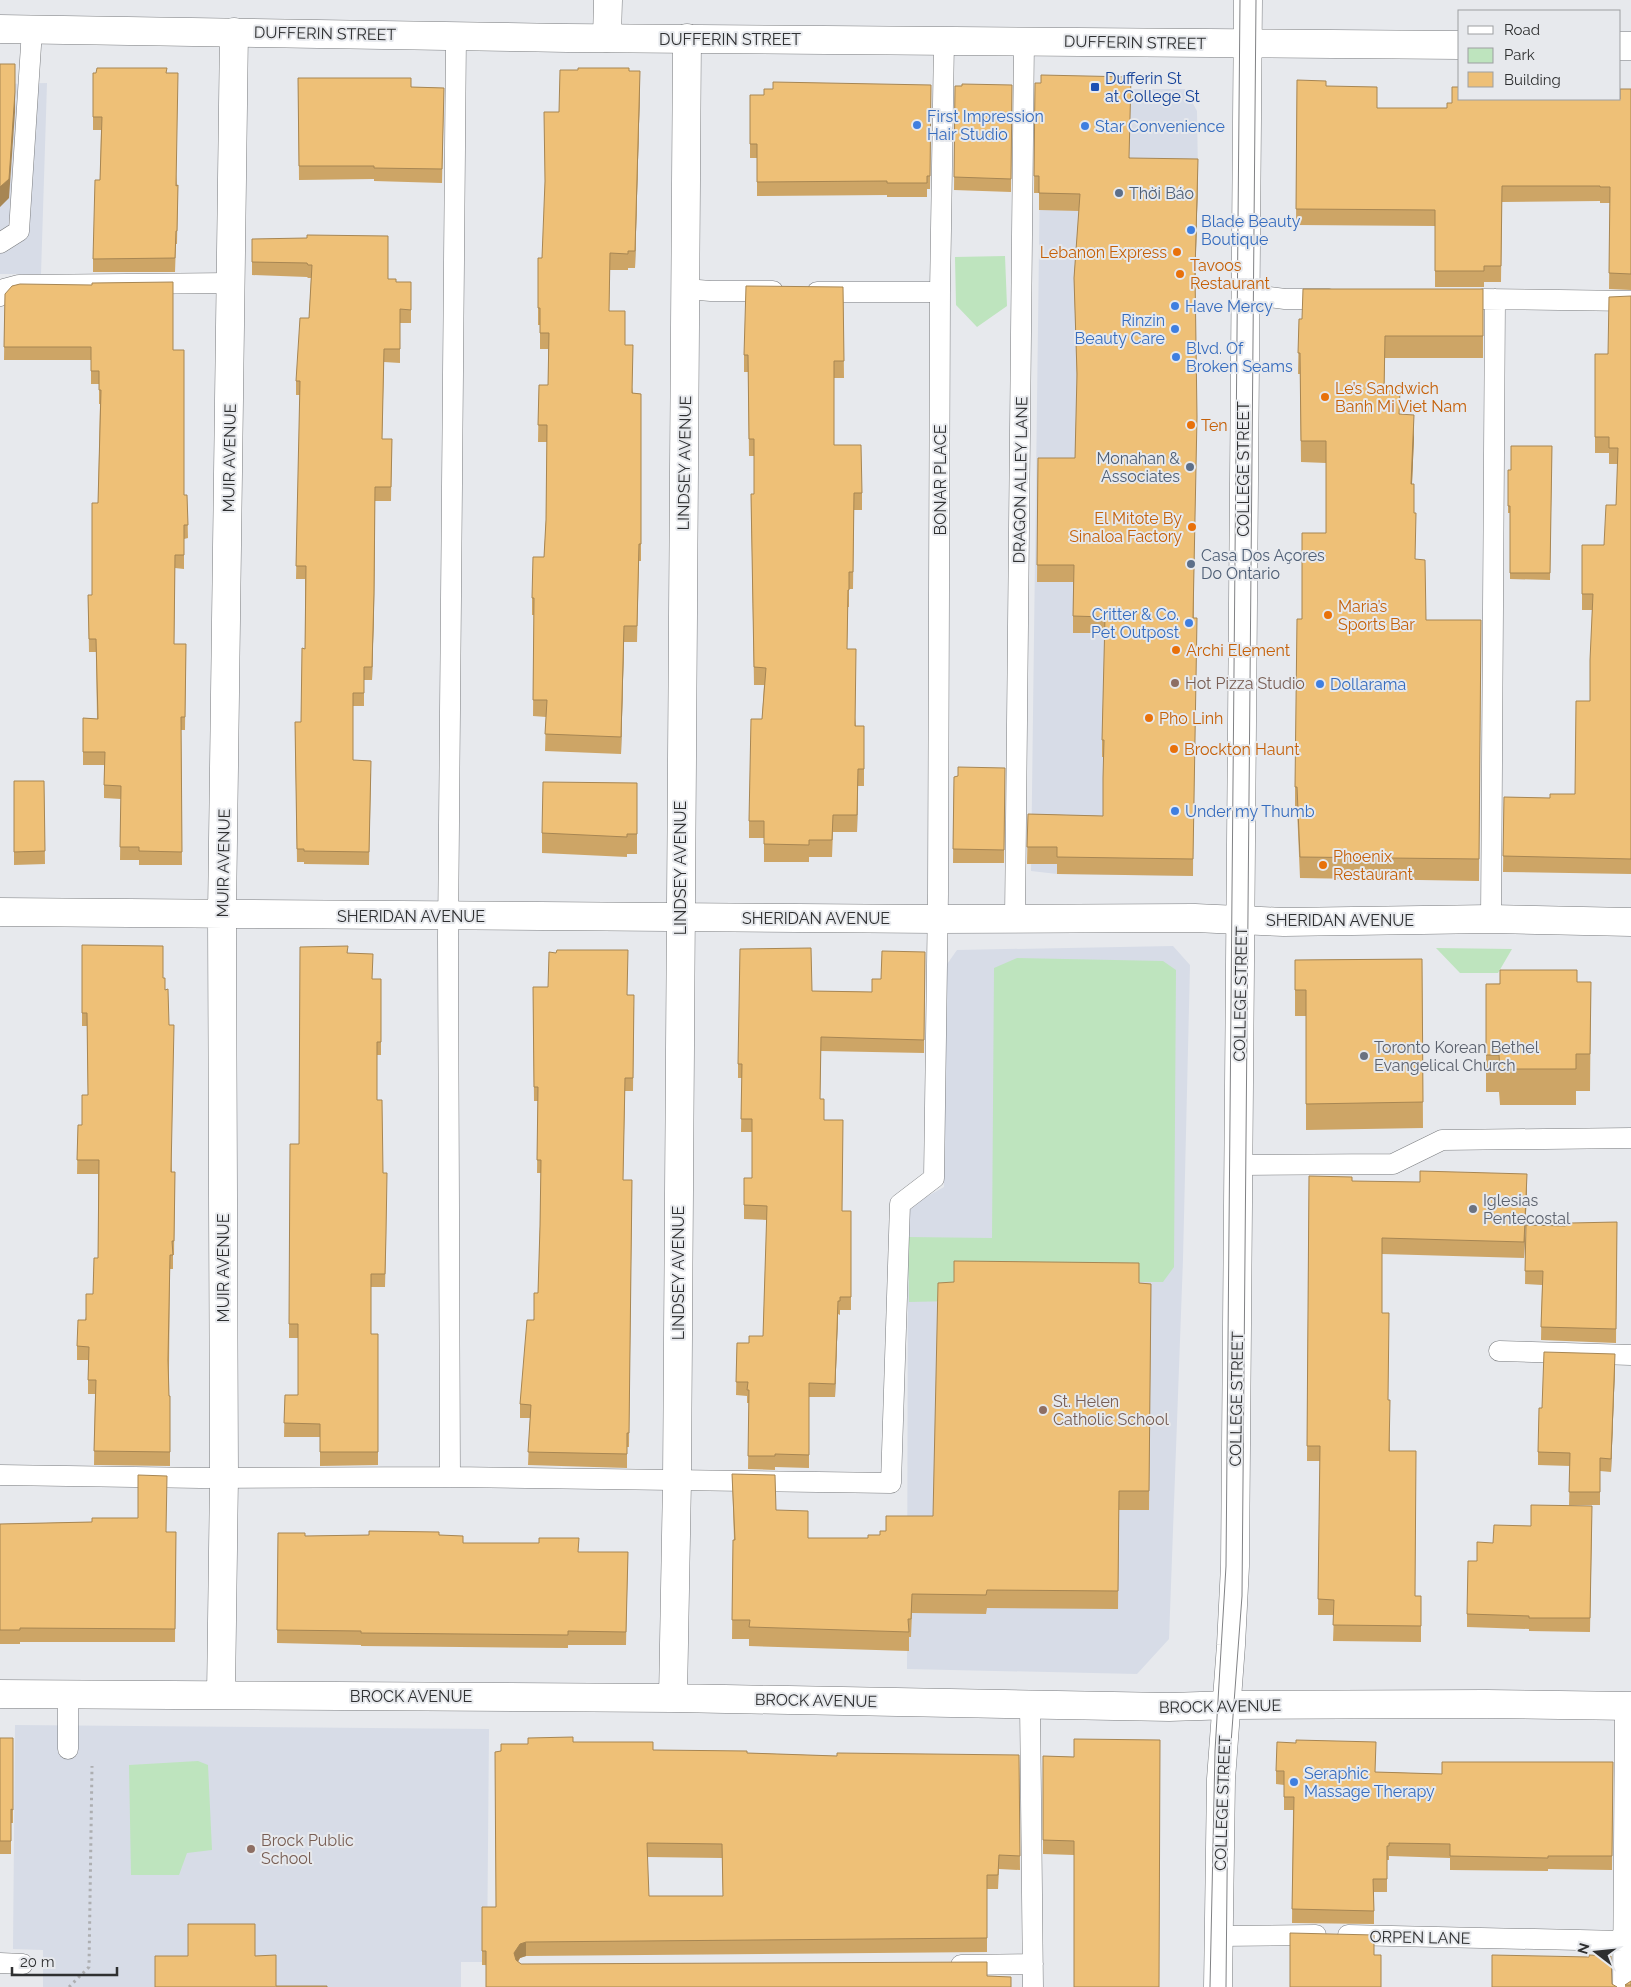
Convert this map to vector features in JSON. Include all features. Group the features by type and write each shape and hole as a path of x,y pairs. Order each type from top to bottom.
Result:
{"street":[{"path":"607,38 608,0"},
{"name":"COLLEGE STREET","path":"1218,1987 1221,1779 1235,1566 1246,43 1248,0"},
{"name":"DUFFERIN STREET","path":"0,29 607,38 1458,45"},
{"name":"MUIR AVENUE","path":"221,1694 224,1478 222,914 234,32"},
{"name":"LINDSEY AVENUE","path":"673,1698 677,1481 684,232 687,38"},
{"name":"SHERIDAN AVENUE","path":"0,912 1240,919 1284,922 1491,919 1631,922"},
{"name":"BROCK AVENUE","path":"0,1694 673,1698 1169,1707 1487,1704 1628,1706"}],"lane":[{"path":"0,243 20,231 32,30"},
{"path":"450,1477 448,916 456,36"},
{"name":"BONAR PLACE","path":"677,1481 891,1483 900,1204 934,1178 940,292 944,41"},
{"name":"DRAGON ALLEY LANE","path":"1015,918 1024,41"},
{"path":"0,296 4,290 19,285 232,283"},
{"path":"685,289 711,292 940,292"},
{"path":"1245,294 1286,298 1346,299"},
{"path":"1465,299 1631,301"},
{"path":"1491,919 1495,299"},
{"path":"1239,1165 1393,1164 1442,1140 1631,1138"},
{"path":"1499,1350 1631,1355"},
{"path":"0,1475 224,1478 450,1477 677,1481"},
{"path":"68,1695 68,1750"},
{"path":"1030,1704 1032,1987"},
{"path":"1623,1987 1628,1706"},
{"name":"ORPEN LANE","path":"1218,1936 1265,1934 1623,1941"},
{"path":"0,1963 24,1964"},
{"path":"944,1965 1033,1964"}],"path":[{"path":"69,1987 89,1967 92,1760"}],"shaded area":[{"path":"47,83 41,274 0,274 0,84"},
{"path":"1185,89 1197,111 1198,176 1195,290 1197,396 1193,635 1197,635 1193,876 1057,874 1031,871 1041,92"},
{"name":"St. Helen Catholic School","path":"1173,946 1190,965 1183,1259 1169,1639 1137,1674 907,1669 908,1207 944,1187 945,967 957,950"},
{"name":"Brock Public School","path":"15,1725 489,1729 487,1962 461,1962 461,1987 43,1987 43,1950 13,1949"}],"green space":[{"path":"1005,256 1007,306 977,327 956,305 955,257"},
{"path":"1436,948 1512,949 1498,973 1460,973"},
{"path":"1017,958 1163,961 1176,970 1174,1267 1163,1282 1139,1282 954,1301 909,1302 908,1237 992,1238 994,968"},
{"path":"198,1761 208,1765 212,1850 187,1853 179,1875 131,1875 129,1765"}],"building":[{"path":"0,64 15,64 15,92 9,179 0,187"},
{"path":"97,68 167,68 166,73 178,73 176,186 178,185 175,258 93,259 95,180 100,180 102,117 93,117 93,73 96,73"},
{"path":"578,68 629,68 629,71 640,71 635,251 628,251 628,254 610,253 609,311 625,311 625,345 633,345 632,393 641,394 641,544 639,544 637,626 624,626 621,737 545,734 547,700 533,700 533,557 544,557 546,520 547,425 538,425 539,385 548,385 549,333 540,333 540,308 538,308 538,258 542,258 545,181 544,112 559,112 560,70 578,70"},
{"path":"1041,75 1131,77 1129,158 1198,159 1195,273 1197,417 1193,618 1197,618 1193,859 1057,857 1057,847 1027,847 1028,814 1103,816 1104,740 1102,740 1105,617 1073,616 1074,565 1037,565 1038,458 1075,458 1077,374 1074,278 1080,194 1039,193 1039,176 1034,176 1035,83 1041,83"},
{"path":"298,78 411,78 411,87 444,88 442,169 374,168 374,166 299,166"},
{"path":"1297,80 1326,81 1326,86 1377,87 1377,108 1447,108 1447,103 1452,103 1452,87 1458,87 1458,100 1621,100 1621,89 1631,89 1631,274 1609,273 1610,187 1502,186 1501,266 1484,266 1484,271 1435,271 1435,210 1296,209"},
{"path":"773,82 931,85 930,176 927,176 927,183 887,183 887,181 757,182 757,144 750,144 750,95 764,95 764,89 773,89"},
{"path":"962,84 1012,85 1011,179 954,177 955,86 962,86"},
{"path":"307,235 388,236 388,279 396,279 396,282 411,282 411,310 400,309 400,349 384,349 382,439 392,439 391,487 375,487 372,667 364,667 364,693 353,693 353,760 371,761 369,852 304,851 304,849 297,849 295,722 301,722 302,648 305,649 306,566 296,566 300,381 296,381 300,318 309,318 312,265 307,263 252,262 252,239 307,238"},
{"path":"173,282 173,350 184,350 184,495 187,495 188,525 184,525 184,555 175,555 174,644 186,644 185,717 181,717 182,852 139,851 139,847 120,847 121,786 104,785 105,752 83,752 83,718 98,719 96,639 89,639 88,595 92,595 92,503 98,503 101,390 99,390 99,371 91,371 91,347 4,347 5,294 12,286 20,284 92,285 92,283"},
{"path":"746,286 843,287 844,361 834,361 834,445 861,445 862,493 854,493 853,572 849,572 847,649 856,649 855,726 864,726 864,769 858,769 857,815 833,815 832,840 809,840 809,845 764,844 764,821 749,821 751,719 762,719 766,668 754,667 751,494 754,494 754,439 749,439 748,355 744,355"},
{"path":"1303,289 1483,289 1483,336 1385,336 1384,391 1400,391 1399,414 1414,415 1411,484 1414,484 1414,513 1416,513 1415,559 1425,560 1426,620 1481,620 1479,859 1300,857 1297,787 1295,787 1297,619 1302,619 1302,533 1326,533 1326,441 1301,441 1300,353 1298,353 1299,319 1302,319"},
{"path":"1631,296 1631,859 1503,856 1504,797 1550,798 1550,794 1575,794 1576,701 1590,701 1593,594 1582,594 1582,545 1604,545 1606,505 1616,505 1618,448 1609,448 1609,437 1595,437 1595,354 1608,354 1609,297"},
{"path":"1511,446 1552,446 1550,573 1510,573 1508,470 1511,470"},
{"path":"958,767 1005,768 1004,850 953,849 954,777 958,776"},
{"path":"14,781 44,781 45,851 14,852"},
{"path":"543,782 637,783 637,834 627,834 627,837 542,833"},
{"path":"82,945 163,946 163,978 165,978 165,990 168,989 169,1025 174,1025 171,1172 175,1172 174,1241 172,1241 173,1255 170,1255 168,1360 170,1452 94,1451 96,1380 88,1380 89,1347 77,1346 78,1320 86,1320 86,1294 93,1294 94,1258 98,1258 99,1160 77,1160 78,1125 82,1125 82,1095 88,1095 87,1013 82,1013"},
{"path":"348,946 347,953 373,954 372,979 381,979 381,1042 377,1042 377,1100 382,1100 383,1173 387,1173 385,1274 371,1274 371,1334 378,1334 378,1452 320,1452 320,1424 284,1423 285,1395 298,1395 298,1324 289,1324 290,1144 299,1144 300,947"},
{"path":"811,948 812,991 872,992 872,979 881,979 882,951 925,952 924,1040 821,1037 820,1099 824,1099 824,1120 843,1120 842,1211 851,1211 851,1297 840,1297 840,1301 838,1301 835,1384 809,1383 809,1455 775,1454 775,1456 748,1456 749,1390 747,1390 748,1382 736,1382 737,1343 749,1343 749,1336 763,1336 767,1206 744,1205 744,1178 752,1178 752,1119 741,1119 742,1064 738,1064 740,949"},
{"path":"557,950 628,950 627,995 634,995 633,1078 625,1078 623,1180 632,1180 629,1433 627,1433 627,1454 528,1452 531,1405 520,1404 527,1320 534,1320 534,1293 538,1293 541,1160 537,1160 538,1087 534,1087 533,987 548,987 549,952 556,953"},
{"name":"Toronto Korean Bethel Evangelical Church","path":"1422,959 1423,1102 1306,1104 1306,990 1295,990 1295,960"},
{"path":"1500,970 1577,970 1577,982 1591,982 1590,1054 1576,1054 1576,1069 1500,1069 1499,1055 1486,1055 1486,984 1500,984"},
{"path":"1420,1171 1527,1174 1524,1242 1382,1238 1382,1313 1389,1313 1389,1451 1416,1451 1415,1596 1421,1596 1421,1626 1333,1625 1334,1600 1318,1599 1320,1446 1307,1446 1309,1176 1352,1177 1352,1181 1420,1182"},
{"path":"1617,1222 1616,1329 1541,1327 1543,1271 1525,1271 1526,1225 1565,1226 1571,1223"},
{"path":"954,1261 1139,1263 1139,1283 1151,1284 1149,1491 1119,1491 1118,1591 987,1590 986,1595 912,1594 911,1619 908,1619 909,1632 749,1627 750,1620 732,1620 733,1540 735,1540 732,1474 775,1475 776,1510 808,1511 808,1538 868,1538 868,1535 880,1535 880,1531 886,1531 886,1516 933,1516 938,1283 954,1282"},
{"path":"1544,1352 1615,1354 1611,1459 1600,1458 1600,1492 1569,1492 1570,1453 1538,1452 1539,1408 1542,1408"},
{"path":"138,1475 167,1476 166,1532 176,1532 175,1629 20,1628 20,1630 0,1630 0,1524 92,1522 92,1518 138,1518"},
{"path":"1531,1505 1592,1506 1590,1618 1529,1618 1529,1616 1467,1614 1468,1561 1477,1561 1477,1542 1493,1543 1494,1525 1531,1526"},
{"path":"369,1531 439,1532 439,1535 463,1536 463,1543 539,1543 539,1538 579,1538 578,1552 628,1552 626,1632 568,1631 568,1635 361,1633 361,1631 277,1630 278,1533 305,1533 305,1536 369,1535"},
{"path":"573,1737 573,1742 653,1742 653,1750 747,1751 747,1753 837,1756 837,1753 1019,1755 1020,1856 999,1855 998,1875 987,1875 987,1938 526,1942 520,1944 514,1953 516,1960 521,1964 987,1962 987,1976 1011,1977 1011,1987 486,1987 486,1951 482,1951 482,1907 496,1907 495,1752 501,1751 501,1744 528,1744 528,1738","holes":["647,1843 722,1844 723,1896 649,1896"]},
{"path":"0,1738 13,1738 11,1841 0,1841"},
{"path":"1074,1739 1160,1740 1159,1987 1074,1987 1074,1841 1043,1840 1043,1756 1074,1757"},
{"path":"1296,1740 1376,1742 1375,1772 1442,1774 1442,1762 1613,1762 1612,1856 1548,1856 1548,1858 1450,1856 1450,1844 1389,1843 1389,1846 1387,1846 1387,1879 1373,1879 1374,1911 1292,1909 1294,1797 1284,1797 1284,1771 1276,1771 1277,1742 1296,1743"},
{"path":"188,1924 255,1924 255,1956 276,1955 276,1986 327,1987 155,1987 155,1956 188,1956"},
{"path":"1290,1933 1374,1935 1374,1955 1381,1955 1381,1987 1290,1987"},
{"path":"1492,1955 1611,1956 1612,1984 1617,1987 1492,1987"}],"tram line":[{"path":"1210,1987 1215,1751 1226,1566 1240,0"},
{"path":"1226,1987 1228,1783 1242,1596 1256,0"}],"place":[{"name":"Dufferin St at College St","path":"1095,87"},
{"name":"First Impression Hair Studio","path":"917,125"},
{"name":"Star Convenience","path":"1085,126"},
{"name":"Thời Báo","path":"1119,193"},
{"name":"Blade Beauty Boutique","path":"1191,230"},
{"name":"Lebanon Express","path":"1177,252"},
{"name":"Tavoos Restaurant","path":"1180,274"},
{"name":"Have Mercy","path":"1175,306"},
{"name":"Rinzin Beauty Care","path":"1175,329"},
{"name":"Blvd. Of Broken Seams","path":"1176,357"},
{"name":"Le’s Sandwich Banh Mi Viet Nam","path":"1325,397"},
{"name":"Ten","path":"1191,425"},
{"name":"Monahan & Associates","path":"1190,467"},
{"name":"El Mitote By Sinaloa Factory","path":"1192,527"},
{"name":"Casa Dos Açores Do Ontario","path":"1191,564"},
{"name":"Maria’s Sports Bar","path":"1328,615"},
{"name":"Critter & Co. Pet Outpost","path":"1189,623"},
{"name":"Archi Element","path":"1176,650"},
{"name":"Hot Pizza Studio","path":"1175,683"},
{"name":"Dollarama","path":"1320,684"},
{"name":"Pho Linh","path":"1149,718"},
{"name":"Brockton Haunt","path":"1174,749"},
{"name":"Under my Thumb","path":"1175,811"},
{"name":"Phoenix Restaurant","path":"1323,865"},
{"name":"Toronto Korean Bethel Evangelical Church","path":"1364,1056"},
{"name":"Iglesias Pentecostal","path":"1473,1209"},
{"name":"St. Helen Catholic School","path":"1043,1410"},
{"name":"Seraphic Massage Therapy","path":"1294,1782"},
{"name":"Brock Public School","path":"251,1849"}]}
